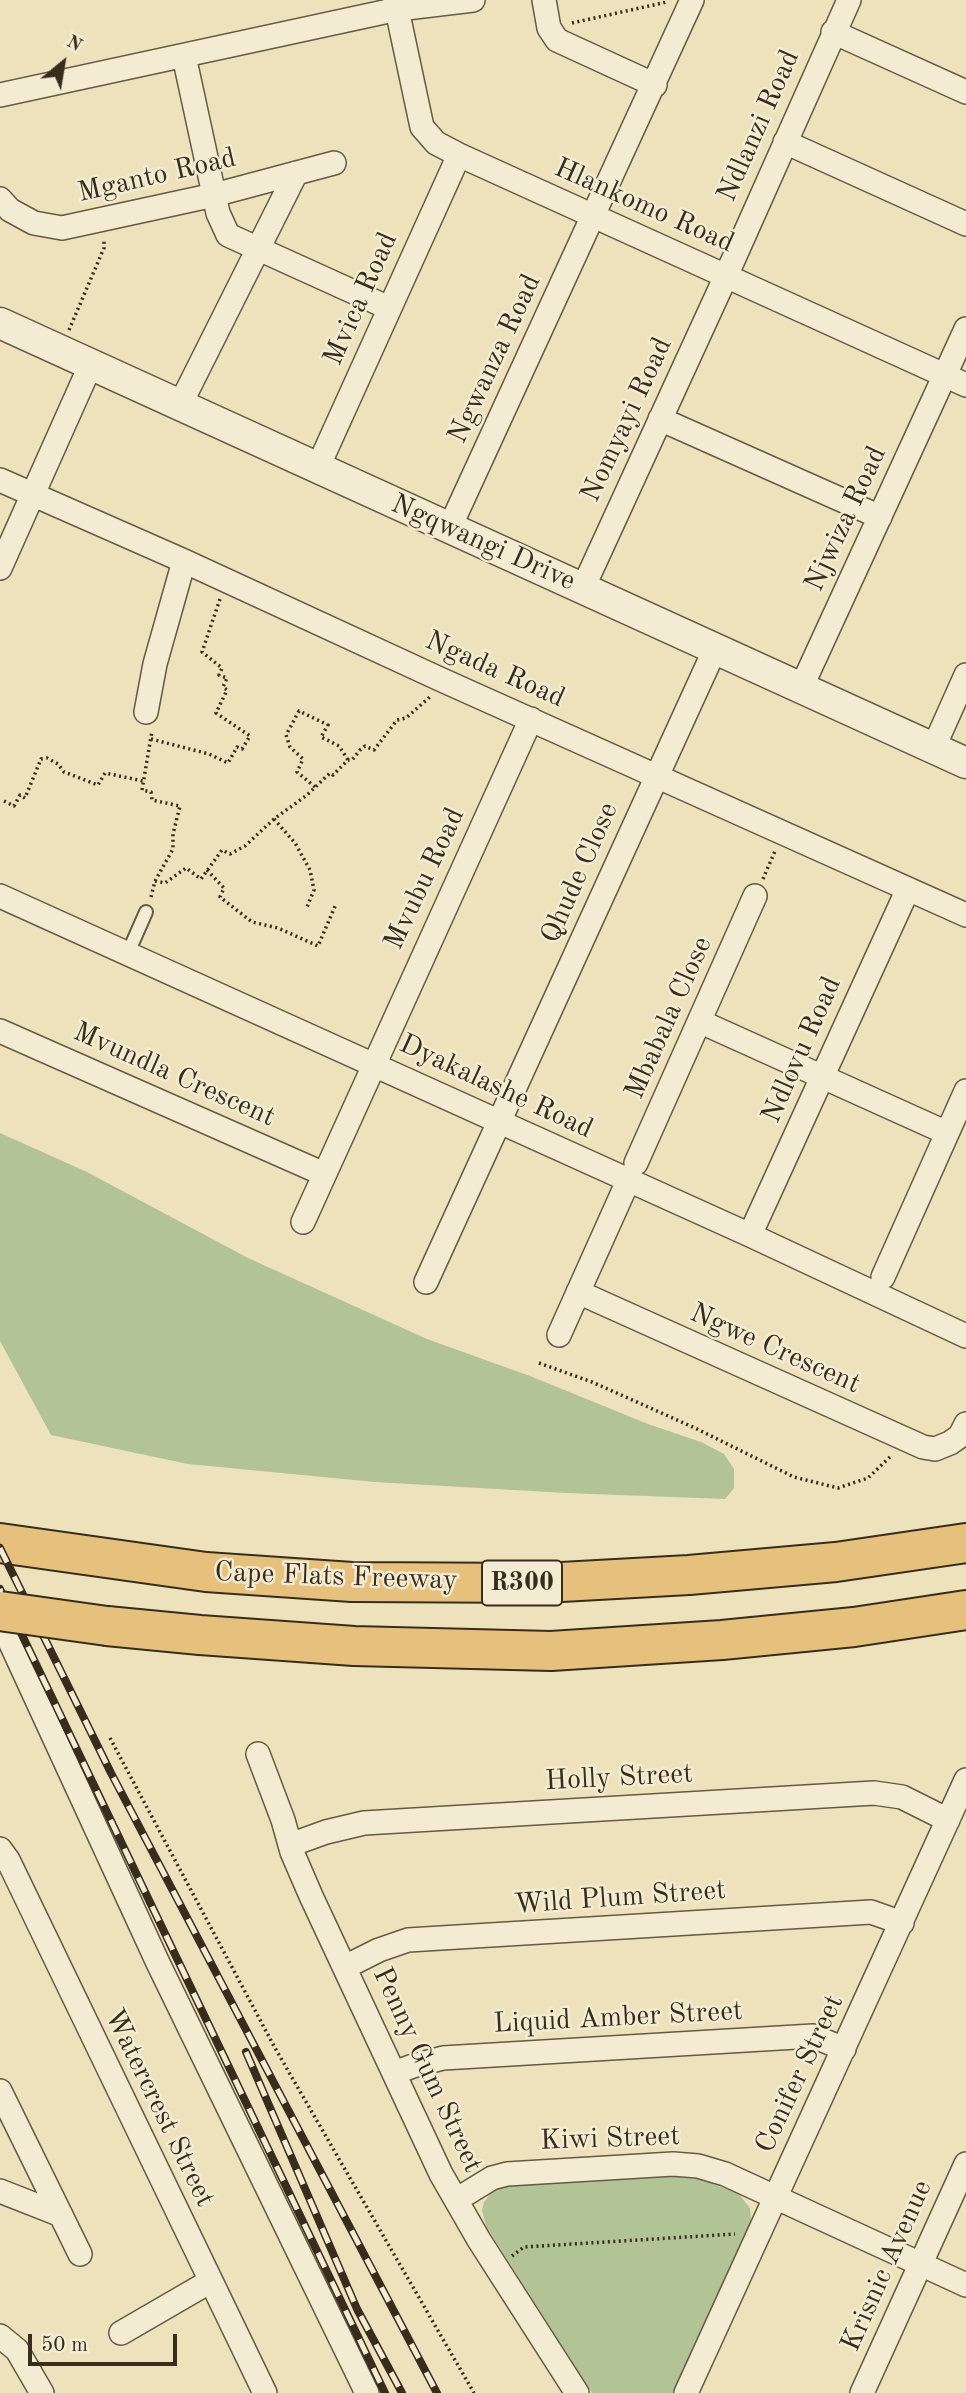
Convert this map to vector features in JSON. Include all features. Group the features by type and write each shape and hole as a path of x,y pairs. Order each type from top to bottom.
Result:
{"highway":[{"name":"Cape Flats Freeway","path":"0,1543 206,1572 352,1582 543,1583 689,1575 836,1562 966,1542"},
{"path":"2,1622 107,1626 355,1646 551,1651 854,1628 966,1610"}],"street":[{"path":"0,95 184,56 397,5 473,0"},
{"path":"544,0 549,28 557,40 655,85"},
{"name":"Ngwanza Road","path":"450,527 692,0"},
{"name":"Ndlanzi Road","path":"726,276 849,0"},
{"name":"Hlankomo Road","path":"397,5 422,127 436,143 966,385"},
{"path":"834,32 966,92"},
{"path":"184,56 214,195 228,236 389,308"},
{"path":"785,142 966,224"},
{"name":"Mvica Road","path":"318,467 459,155"},
{"name":"Mganto Road","path":"0,199 10,210 34,223 62,228 214,195 334,163"},
{"path":"180,405 296,173"},
{"name":"Nomyayi Road","path":"583,588 726,276"},
{"name":"Ngqwangi Drive","path":"0,323 966,763"},
{"name":"Njwiza Road","path":"801,688 966,328"},
{"path":"0,568 91,364"},
{"path":"660,419 880,517"},
{"name":"Ngada Road","path":"0,480 228,580 442,680 966,915"},
{"path":"146,712 155,664 184,561"},
{"name":"Qhude Close","path":"426,1282 715,649"},
{"path":"933,748 966,675"},
{"name":"Mvubu Road","path":"373,1064 531,719"},
{"name":"Ndlovu Road","path":"750,1235 908,889"},
{"name":"Mbabala Close","path":"632,1172 755,896"},
{"name":"Dyakalashe Road","path":"1,899 128,953 499,1122 632,1172 750,1235 966,1336"},
{"path":"701,1021 947,1133"},
{"name":"Mvundla Crescent","path":"0,1031 324,1174"},
{"path":"303,1222 373,1064"},
{"path":"883,1277 966,1091"},
{"path":"559,1335 632,1172"},
{"name":"Ngwe Crescent","path":"578,1292 908,1441 935,1448 960,1436 966,1424"},
{"path":"2,1622 158,1963 366,2393"},
{"name":"Penny Gum Street","path":"258,1755 290,1845 441,2174 496,2268 576,2393"},
{"name":"Conifer Street","path":"686,2393 966,1780"},
{"name":"Holly Street","path":"290,1845 326,1832 364,1823 874,1793 902,1797 948,1820"},
{"name":"Watercrest Street","path":"0,1849 8,1860 209,2282 265,2393"},
{"name":"Wild Plum Street","path":"345,1967 379,1950 408,1940 871,1912 902,1923"},
{"name":"Liquid Amber Street","path":"394,2073 443,2058 813,2036 844,2049"},
{"path":"0,2091 80,2254"},
{"name":"Kiwi Street","path":"456,2200 492,2178 507,2174 673,2164 698,2166 725,2174 966,2284"},
{"name":"Krisnic Avenue","path":"862,2393 966,2164"},
{"path":"0,2191 61,2215"},
{"path":"121,2333 209,2282"},
{"path":"0,2336 17,2350 42,2393"}],"lane":[{"path":"128,953 146,912"}],"path":[{"path":"549,28 677,0"},
{"path":"66,338 104,248 100,220"},
{"path":"150,739 209,754 228,763 237,747 242,749 250,736 216,713 227,690 223,687 227,678 219,675 222,668 202,652 228,580"},
{"path":"155,881 165,883 186,868 201,879 222,850 230,854 244,846 330,773 333,775 348,760 352,760 365,746 374,750 397,720 406,718 427,701 442,680"},
{"path":"315,787 297,772 303,760 290,747 286,735 299,711 328,725 321,737 339,746 348,760"},
{"path":"146,712 153,724 142,790 151,792 152,800 180,806 173,834 173,849 155,881 146,912"},
{"path":"4,801 14,806 20,795 25,798 41,759 47,758 58,764 64,772 98,785 105,773 144,781"},
{"path":"274,819 295,843 310,870 314,890 307,907"},
{"path":"755,896 783,833"},
{"path":"207,870 224,888 220,897 252,922 278,928 318,946 336,904"},
{"path":"539,1363 592,1382 695,1427 794,1477 838,1488 868,1478 908,1441"},
{"path":"110,1738 275,2048 474,2393"},
{"path":"496,2268 524,2247 735,2234 755,2243"}],"green space":[{"path":"0,1133 87,1172 248,1258 427,1339 701,1442 724,1454 734,1469 734,1488 725,1499 375,1482 188,1464 51,1435 0,1341"},
{"path":"673,2176 703,2180 739,2194 750,2208 749,2227 673,2393 592,2393 486,2226 482,2210 484,2202 492,2192 504,2186"}],"railway":[{"path":"0,1548 111,1773 437,2393"},
{"path":"0,1589 385,2393"},
{"path":"246,2052 357,2309 402,2393"}]}
